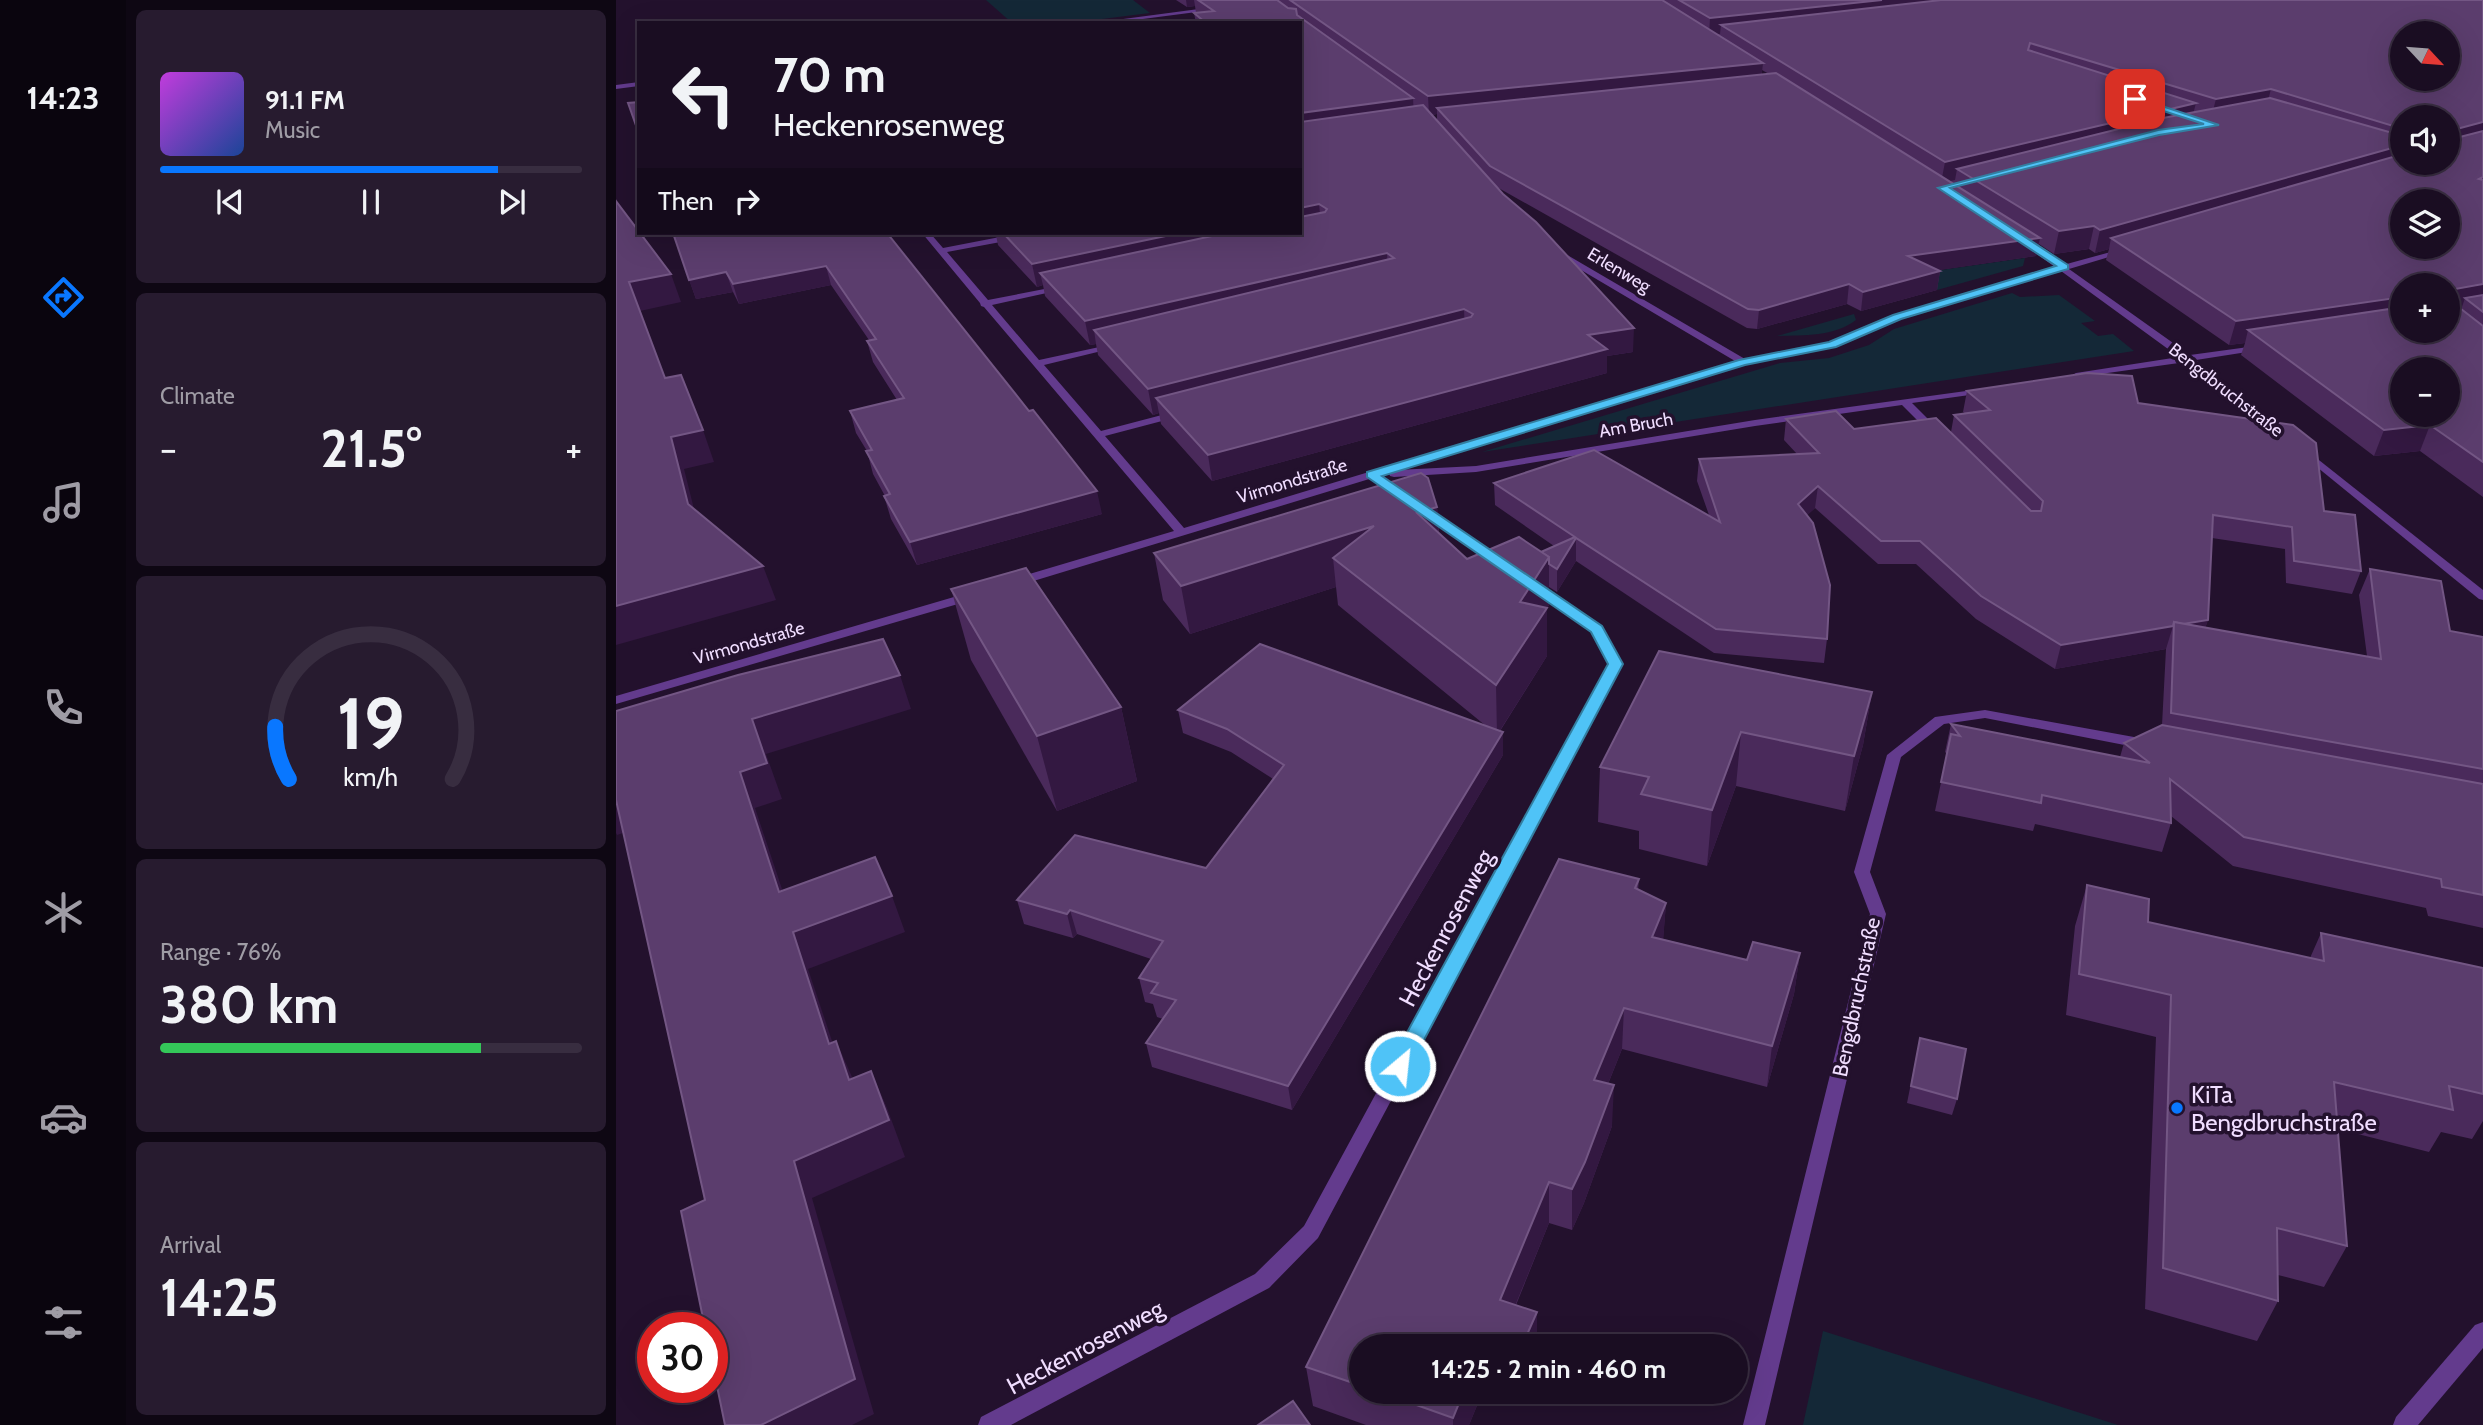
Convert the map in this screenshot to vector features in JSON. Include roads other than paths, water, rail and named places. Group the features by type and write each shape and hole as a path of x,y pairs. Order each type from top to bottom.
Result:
{"street":[{"path":"1111,21 1218,7"},
{"path":"616,87 637,84"},
{"path":"928,235 1182,533"},
{"path":"941,251 1022,235"},
{"name":"Bengdbruchstraße","path":"2020,238 2189,359 2287,438"},
{"name":"Erlenweg","path":"1551,248 1743,362"},
{"name":"Virmondstraße","path":"1009,584 1743,362 1832,344 1897,317 2130,248"},
{"path":"985,304 1079,284"},
{"path":"1038,363 1132,341"},
{"path":"2067,377 2269,346"},
{"name":"Am Bruch","path":"1372,475 1476,470 1755,423 2000,388"},
{"path":"1905,402 1944,441"},
{"path":"1097,435 1189,411"},
{"name":"Bengdbruchstraße","path":"2298,447 2483,596"},
{"name":"Heckenrosenweg","path":"989,1425 1262,1281 1311,1232 1616,664 1597,629 1372,475"},
{"name":"Virmondstraße","path":"616,700 983,592"},
{"name":"Bengdbruchstraße","path":"1754,1425 1878,914 1862,873 1894,755 1940,720 1985,714 2160,747"},
{"path":"2404,1425 2483,1332"}],"place":[{"name":"KiTa Bengdbruchstraße","path":"2177,1108"}]}
